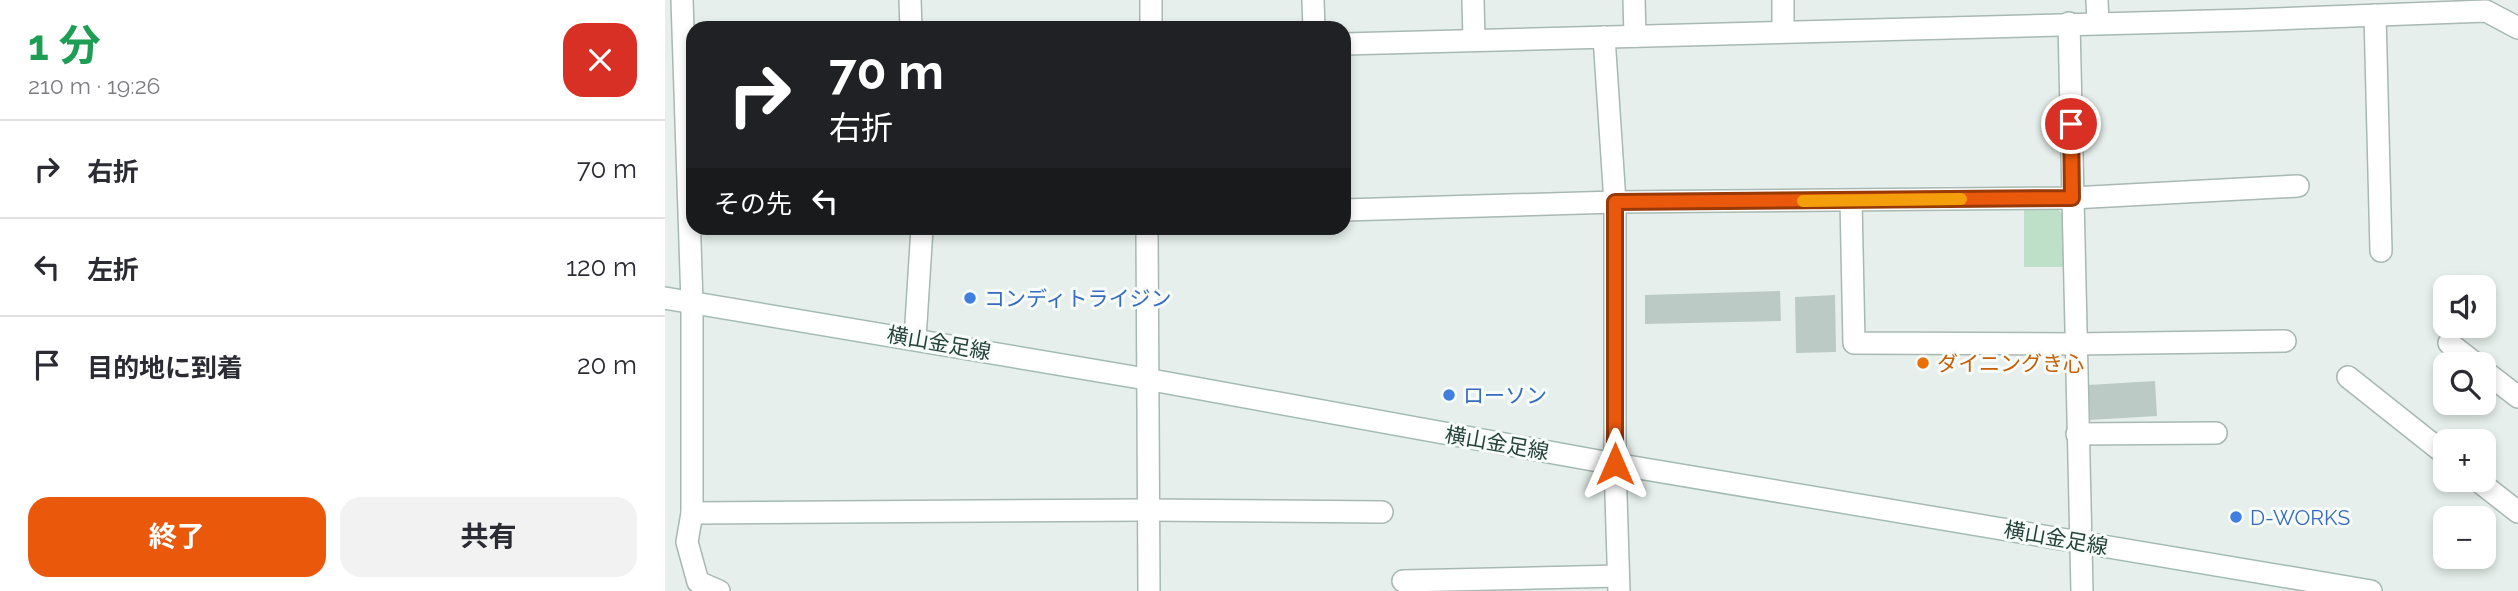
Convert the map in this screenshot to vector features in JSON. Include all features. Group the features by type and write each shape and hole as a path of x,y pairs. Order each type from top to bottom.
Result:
{"street":[{"path":"682,0 680,57 686,180"},
{"path":"910,0 911,21"},
{"path":"1151,0 1151,21"},
{"path":"1313,0 1314,21"},
{"path":"1473,0 1473,40"},
{"path":"1634,0 1635,36"},
{"path":"1783,0 1783,32"},
{"path":"2097,0 2098,23"},
{"path":"1351,44 2098,23 2247,10 2375,15 2485,6 2518,27"},
{"path":"2375,15 2381,251"},
{"path":"2070,23 2082,591"},
{"path":"1403,581 1618,583 1615,202 1604,37"},
{"path":"1351,210 1615,202 2072,198 2298,186"},
{"path":"1851,201 1854,343 2285,341"},
{"path":"689,235 692,303 692,513 687,542 698,582 719,591"},
{"path":"915,339 922,235"},
{"path":"1147,235 1146,510 1149,591"},
{"name":"横山金足線","path":"665,298 1146,379 1615,464 2080,542 2274,584 2371,591"},
{"path":"2449,343 2461,352"},
{"path":"2348,377 2433,444"},
{"path":"2496,380 2518,397"},
{"path":"2077,434 2216,433"},
{"path":"2492,492 2518,512"},
{"path":"692,513 1146,510 1382,512"}],"green space":[{"path":"2024,205 2053,205 2067,218 2066,267 2024,267"}],"building":[{"path":"1780,291 1781,321 1645,324 1645,295"},
{"path":"1835,295 1836,352 1796,353 1795,297"},
{"path":"2155,381 2157,416 2090,420 2088,385"}],"slow traffic":[{"path":"1803,201 1961,199"}],"place":[{"name":"コンディトライジン","path":"970,298"},
{"name":"ダイニングき心","path":"1923,363"},
{"name":"ローソン","path":"1449,395"},
{"name":"D-WORKS","path":"2236,517"}],"route":[{"path":"1615,464 1615,202 2072,198 2071,124"}]}
